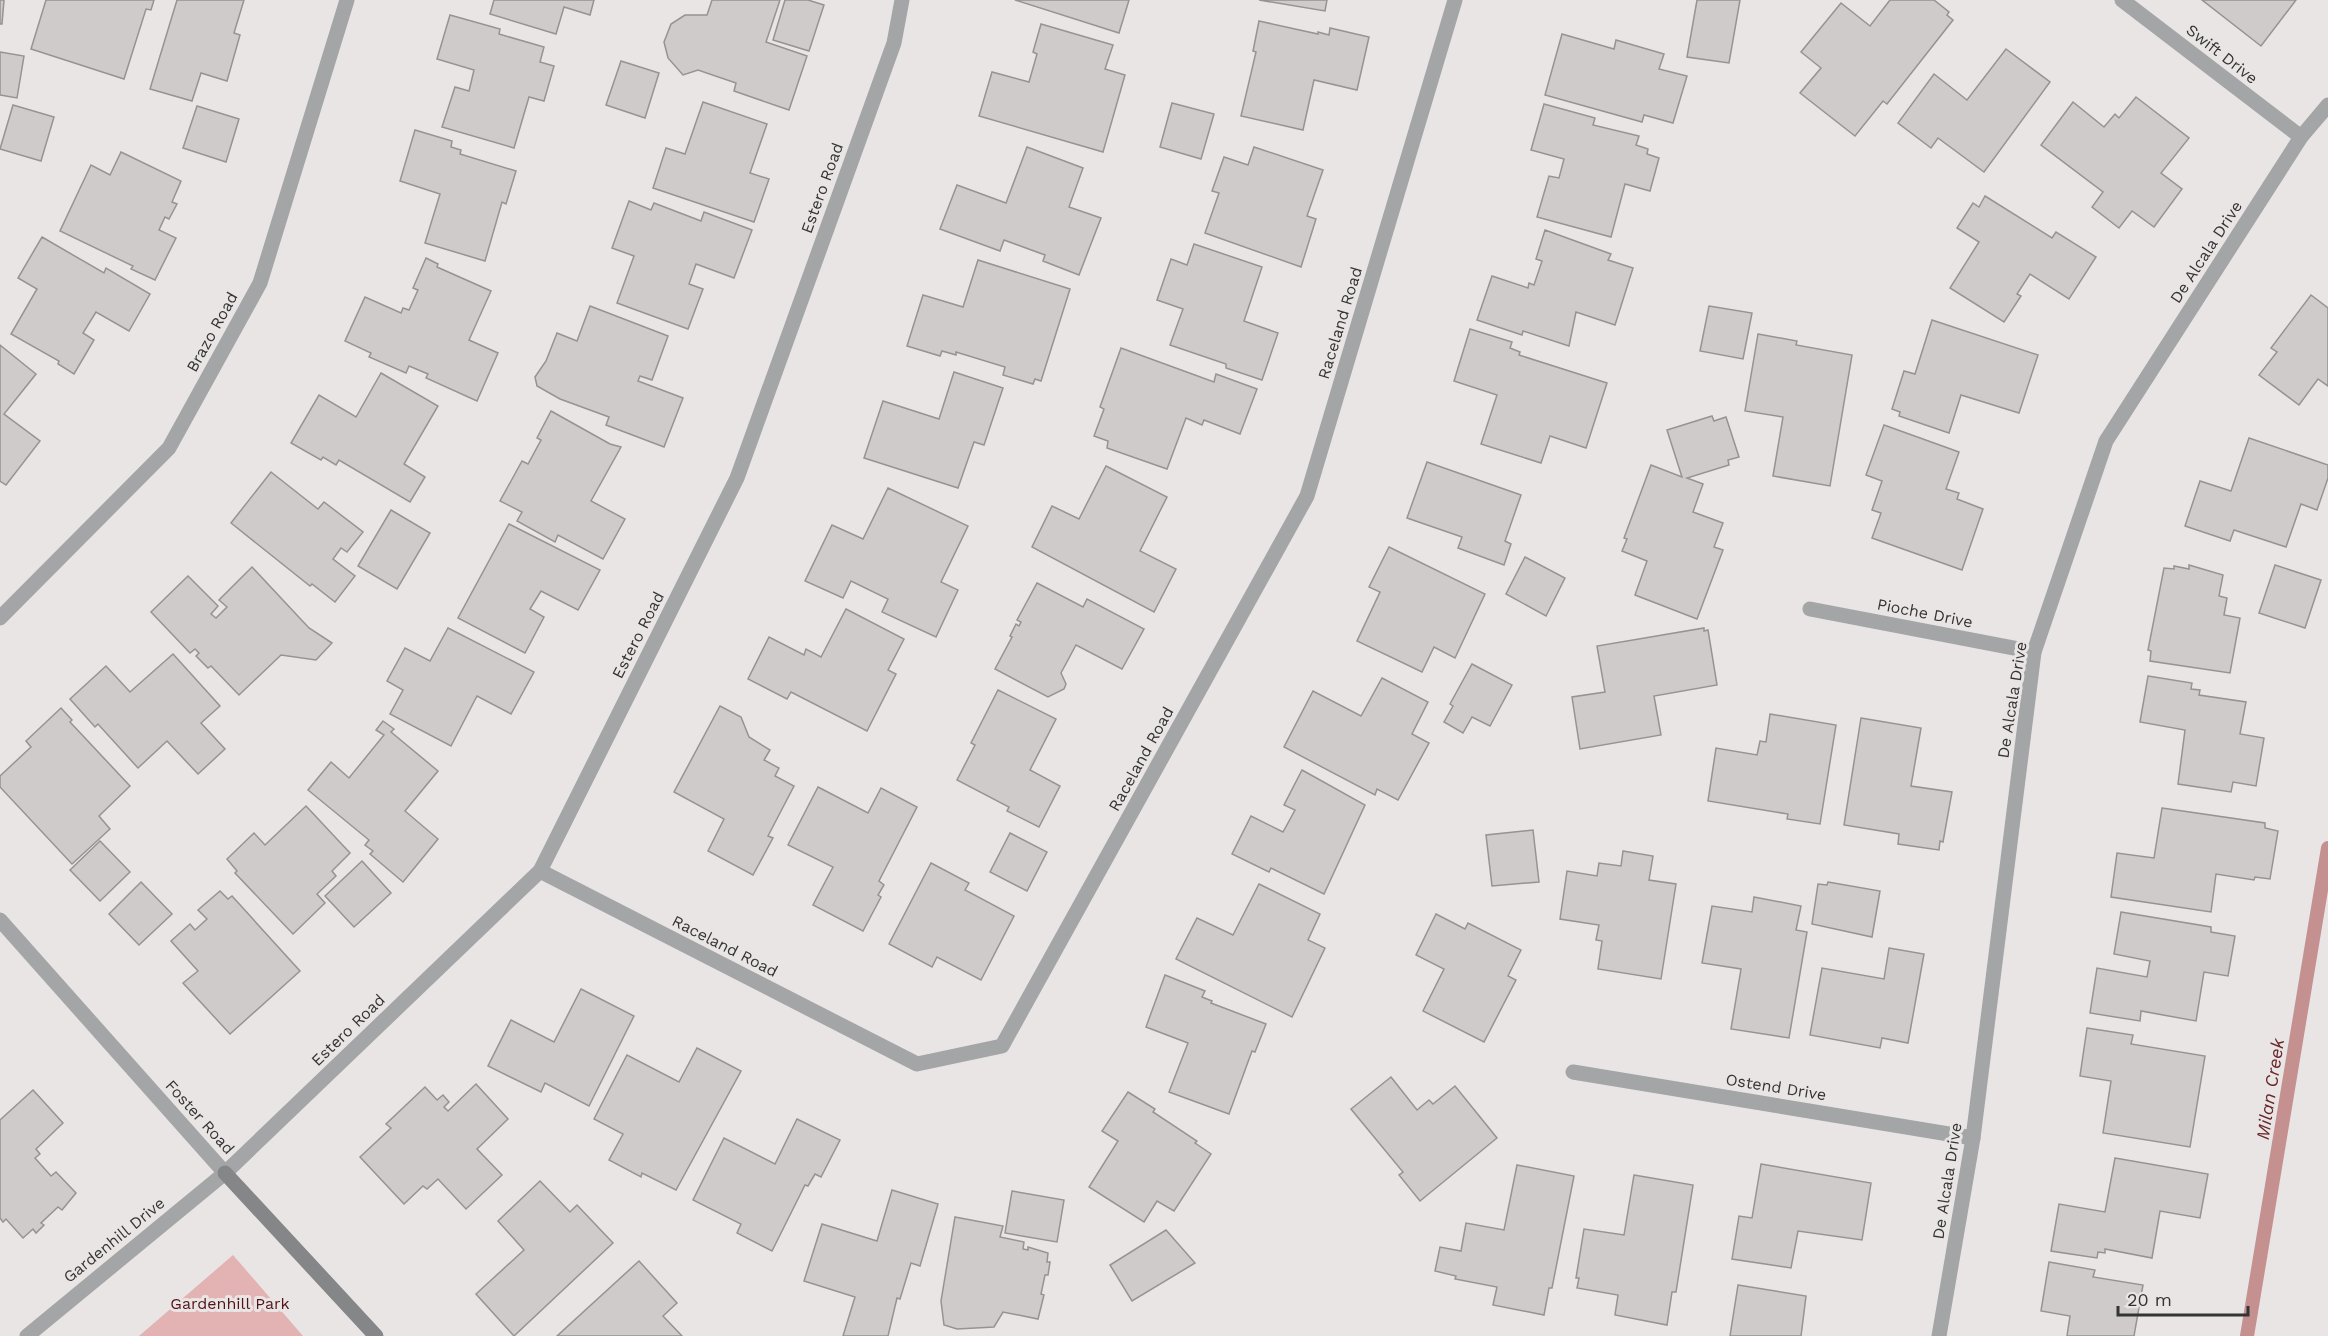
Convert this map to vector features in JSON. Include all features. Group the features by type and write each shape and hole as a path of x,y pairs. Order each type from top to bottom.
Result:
{"street":[{"name":"Brazo Road","path":"0,618 169,448 260,283 347,0"},
{"name":"Estero Road","path":"225,1173 540,871 737,478 894,43 902,0"},
{"name":"Raceland Road","path":"540,871 917,1064 1002,1046 1307,496 1455,0"},
{"name":"Swift Drive","path":"2122,0 2301,138"},
{"name":"De Alcala Drive","path":"1939,1336 1973,1138 2034,651 2106,441 2301,138 2328,105"},
{"name":"Pioche Drive","path":"1810,609 2034,651"},
{"name":"Foster Road","path":"0,920 225,1173 376,1336"},
{"name":"Ostend Drive","path":"1573,1072 1973,1138"},
{"name":"Gardenhill Drive","path":"27,1336 225,1173"}],"green space":[{"name":"Gardenhill Park","path":"233,1255 303,1336 139,1336"}],"building":[{"path":"0,0 4,0 2,24 0,24"},
{"path":"46,0 154,0 151,10 146,9 124,79 31,49"},
{"path":"177,0 244,0 234,33 240,35 227,81 201,73 192,101 150,89"},
{"path":"494,0 594,0 590,15 564,7 556,34 490,14"},
{"path":"712,0 780,0 766,42 807,56 789,110 734,91 736,83 698,70 683,75 668,58 664,42 671,24 685,15 707,15"},
{"path":"785,0 808,0 824,5 809,51 773,40"},
{"path":"1015,0 1129,0 1119,33"},
{"path":"1259,0 1327,0 1325,11"},
{"path":"1697,0 1740,0 1729,63 1687,57"},
{"path":"1890,0 1934,0 1949,12 1947,15 1953,20 1887,104 1883,101 1855,136 1800,93 1821,68 1801,52 1841,3 1870,26"},
{"path":"2202,0 2296,0 2261,46"},
{"path":"450,15 500,29 499,34 544,47 540,62 554,66 544,101 529,97 514,148 442,127 455,87 469,91 474,70 437,59"},
{"path":"1259,21 1318,34 1318,32 1329,35 1330,28 1369,37 1357,90 1314,80 1303,130 1241,116 1256,52 1253,51"},
{"path":"1041,24 1113,45 1105,69 1125,75 1103,152 979,116 992,72 1029,82 1037,54 1033,52"},
{"path":"1562,34 1614,49 1616,40 1664,54 1659,69 1687,76 1673,123 1644,115 1642,122 1545,95"},
{"path":"2006,49 2050,82 1984,172 1938,138 1931,148 1898,123 1934,74 1967,100"},
{"path":"0,52 24,56 17,98 0,95"},
{"path":"621,61 659,73 645,118 606,105"},
{"path":"2136,97 2189,138 2161,173 2182,189 2154,227 2132,211 2119,228 2092,207 2103,192 2041,145 2073,102 2104,127 2115,114 2119,118"},
{"path":"703,102 767,124 750,173 769,179 754,222 653,188 666,148 685,154"},
{"path":"1172,103 1214,114 1201,159 1160,147"},
{"path":"1544,104 1595,118 1593,125 1639,136 1636,145 1648,149 1647,154 1659,158 1650,191 1625,184 1611,237 1537,217 1549,176 1559,178 1564,159 1531,150"},
{"path":"13,105 54,117 41,161 0,149"},
{"path":"197,106 239,119 226,162 183,148"},
{"path":"415,130 452,141 451,147 461,150 460,154 516,171 506,204 502,202 485,261 425,243 440,194 400,181"},
{"path":"1027,147 1083,168 1069,207 1101,218 1079,275 1043,261 1045,255 1004,240 1000,251 940,229 957,185 1006,203"},
{"path":"1254,147 1323,170 1307,216 1316,219 1301,267 1205,233 1219,193 1212,191 1224,157 1248,165"},
{"path":"121,152 181,181 172,202 177,204 169,219 165,217 159,230 176,238 155,280 131,269 133,266 60,231 91,165 110,175"},
{"path":"1985,196 2052,238 2056,232 2096,257 2069,299 2030,274 2017,294 2021,296 2004,322 1950,288 1979,242 1957,228 1973,203 1979,207"},
{"path":"629,201 651,210 654,203 701,221 704,212 752,230 734,278 696,264 689,284 703,289 688,329 617,303 634,256 612,248"},
{"path":"1545,230 1611,254 1608,260 1633,268 1615,325 1576,312 1569,346 1523,331 1522,335 1477,320 1492,276 1528,288 1529,283 1534,285 1542,261 1536,259"},
{"path":"42,237 104,273 106,268 150,294 129,331 96,312 83,333 94,340 74,374 58,364 59,361 11,334 37,289 18,278"},
{"path":"1194,244 1262,267 1244,321 1278,333 1262,380 1226,368 1226,364 1170,345 1183,309 1157,300 1171,259 1187,265"},
{"path":"426,258 438,264 437,267 491,291 469,340 498,353 477,401 426,378 428,374 409,366 406,373 369,357 371,353 345,341 365,297 401,313 403,308 409,310 418,290 413,288"},
{"path":"978,260 1070,289 1041,381 1035,379 1033,384 1003,375 1005,367 956,352 956,355 942,351 940,356 907,346 923,295 963,307"},
{"path":"2311,295 2328,308 2328,386 2318,379 2299,405 2259,375 2277,352 2271,348"},
{"path":"590,306 668,336 652,380 640,376 638,381 683,398 664,447 606,425 609,417 560,399 537,386 535,377 546,361 557,333 577,341"},
{"path":"1709,306 1752,313 1743,359 1700,351"},
{"path":"1932,320 2038,355 2019,413 1961,395 1949,433 1899,416 1900,412 1892,409 1904,371 1915,374"},
{"path":"1470,329 1512,342 1510,348 1520,352 1519,355 1607,383 1586,448 1550,436 1541,463 1481,444 1497,395 1454,381"},
{"path":"1758,334 1797,341 1796,345 1852,355 1830,486 1773,476 1783,417 1745,411"},
{"path":"0,345 36,374 4,414 40,441 6,485 0,481"},
{"path":"1121,348 1214,382 1216,374 1257,389 1240,434 1204,420 1202,425 1186,418 1167,469 1107,448 1108,441 1094,436 1104,409 1100,407"},
{"path":"954,372 1003,388 984,445 974,442 958,488 864,458 883,401 939,419"},
{"path":"381,373 438,406 404,464 425,477 410,502 339,460 336,465 323,457 321,460 291,443 319,395 356,417"},
{"path":"551,411 610,444 621,447 591,501 625,519 603,559 558,535 555,542 517,521 522,512 500,501 522,461 528,464 541,440 537,438"},
{"path":"1712,416 1714,421 1726,417 1739,457 1728,460 1729,465 1687,478 1703,484 1693,512 1723,523 1714,547 1723,550 1697,619 1635,595 1647,561 1622,551 1627,539 1624,538 1651,465 1682,477 1667,430"},
{"path":"1884,425 1959,452 1946,489 1959,493 1957,499 1983,509 1962,570 1872,538 1881,513 1872,510 1882,481 1866,475"},
{"path":"2249,438 2328,465 2328,478 2317,510 2301,504 2286,547 2234,530 2230,541 2185,526 2200,481 2231,491"},
{"path":"1427,462 1521,495 1505,541 1511,544 1504,565 1458,548 1462,537 1407,518"},
{"path":"1106,466 1167,497 1140,551 1176,569 1154,612 1032,547 1052,506 1079,519"},
{"path":"271,472 318,509 324,502 363,532 347,552 341,548 333,559 355,576 335,602 312,584 310,586 231,523"},
{"path":"888,488 968,526 941,582 958,590 936,637 882,612 888,599 851,581 843,598 805,581 832,525 863,539"},
{"path":"391,510 430,533 397,589 358,566"},
{"path":"509,524 600,570 578,610 541,591 530,609 544,617 525,653 458,618"},
{"path":"1389,547 1485,594 1455,658 1434,647 1422,672 1357,641 1380,592 1369,587"},
{"path":"1525,557 1565,578 1546,616 1506,594"},
{"path":"2189,565 2223,575 2219,596 2227,598 2224,615 2240,618 2230,673 2150,661 2151,651 2148,650 2164,568 2174,569 2174,566 2189,569"},
{"path":"2275,565 2321,580 2305,628 2259,613"},
{"path":"252,567 309,628 332,643 316,660 281,655 239,695 211,666 208,668 196,656 199,653 195,649 190,653 151,612 188,576 218,606 211,614 216,618 227,607 219,600"},
{"path":"1037,583 1083,607 1087,599 1144,629 1122,669 1076,645 1061,673 1066,684 1064,689 1048,697 995,669 1012,637 1010,636 1016,624 1019,626 1021,622 1017,620"},
{"path":"846,609 904,639 888,670 896,674 867,731 791,692 787,699 748,679 769,637 804,655 806,649 821,657"},
{"path":"448,628 534,672 511,714 477,696 451,746 390,714 403,690 387,681 405,648 430,661"},
{"path":"1704,628 1704,631 1708,630 1717,685 1654,696 1661,735 1580,749 1572,697 1605,692 1597,646"},
{"path":"173,654 220,706 201,723 225,749 198,774 167,741 138,768 98,724 95,727 70,699 106,666 130,692"},
{"path":"1472,664 1512,685 1490,726 1472,717 1463,733 1444,722 1453,706 1450,704"},
{"path":"2148,676 2192,683 2191,689 2200,690 2199,695 2246,702 2240,734 2264,738 2256,786 2233,782 2231,792 2178,784 2185,730 2140,722"},
{"path":"1382,678 1428,702 1412,734 1429,743 1398,800 1377,789 1375,795 1284,747 1313,691 1361,716"},
{"path":"998,690 1056,719 1030,770 1060,786 1039,827 1007,811 1009,807 957,780 975,745 971,743"},
{"path":"720,706 741,717 749,737 770,750 764,760 779,768 775,776 794,786 768,836 773,838 753,875 708,851 724,819 674,792"},
{"path":"61,708 72,720 70,722 130,786 99,816 110,829 72,864 0,787 0,776 31,747 26,741"},
{"path":"1770,714 1836,725 1820,824 1787,819 1788,814 1708,801 1716,748 1757,755 1760,741 1766,742"},
{"path":"1861,718 1921,728 1911,786 1952,792 1943,842 1940,841 1939,850 1898,844 1899,834 1844,825"},
{"path":"383,721 394,729 391,732 438,771 405,811 438,839 403,882 370,854 373,851 365,845 369,840 308,790 331,762 349,778 384,735 376,730"},
{"path":"1302,770 1365,805 1324,894 1271,868 1269,872 1232,854 1251,816 1283,832 1295,810 1284,805"},
{"path":"818,787 868,813 881,788 917,807 879,881 884,885 878,895 881,897 863,931 813,905 833,867 788,845"},
{"path":"306,806 350,853 332,871 336,876 317,894 325,903 293,934 235,873 237,871 227,859 254,833 265,845"},
{"path":"2162,808 2265,823 2265,828 2278,831 2270,879 2255,877 2254,880 2216,874 2211,912 2111,897 2117,853 2154,858"},
{"path":"1533,830 1539,882 1492,886 1486,835"},
{"path":"1010,833 1047,852 1027,891 990,872"},
{"path":"100,841 130,872 100,901 70,870"},
{"path":"1623,851 1653,856 1649,880 1676,884 1661,979 1598,969 1602,941 1596,940 1599,925 1560,919 1567,871 1597,876 1599,863 1621,866"},
{"path":"362,861 391,893 354,927 325,896"},
{"path":"931,863 969,883 965,890 1014,916 981,980 937,957 932,967 889,944"},
{"path":"141,882 172,914 139,945 109,914"},
{"path":"1828,882 1880,891 1872,937 1812,924 1818,884 1827,885"},
{"path":"1259,884 1320,914 1308,940 1325,948 1292,1017 1176,959 1197,918 1233,935"},
{"path":"220,891 228,899 232,896 300,971 230,1034 183,983 198,971 171,941 190,924 195,930 207,919 198,910"},
{"path":"1754,897 1801,906 1796,930 1807,932 1789,1038 1731,1029 1741,969 1702,963 1712,906 1752,912"},
{"path":"2121,912 2211,927 2211,932 2235,936 2228,976 2204,972 2196,1021 2141,1011 2140,1021 2090,1013 2097,968 2147,977 2150,961 2114,954"},
{"path":"1436,914 1465,929 1468,923 1521,950 1508,976 1516,980 1484,1042 1423,1011 1444,969 1416,955"},
{"path":"1889,948 1924,954 1908,1043 1882,1038 1880,1048 1810,1035 1822,968 1884,979"},
{"path":"1165,975 1205,991 1202,997 1212,1001 1211,1003 1266,1024 1255,1052 1252,1051 1229,1114 1169,1092 1188,1043 1146,1027"},
{"path":"581,989 634,1016 589,1106 545,1083 541,1092 488,1066 511,1020 554,1042"},
{"path":"2087,1028 2133,1035 2131,1044 2205,1056 2190,1147 2103,1133 2111,1081 2080,1076"},
{"path":"697,1048 741,1071 676,1190 642,1173 641,1177 609,1160 623,1134 594,1119 627,1055 679,1082"},
{"path":"1391,1077 1417,1110 1429,1100 1433,1104 1455,1086 1497,1138 1420,1201 1399,1175 1403,1172 1351,1109"},
{"path":"476,1084 508,1119 477,1149 502,1175 466,1209 438,1179 427,1189 423,1186 404,1204 360,1157 391,1128 386,1124 425,1087 437,1100 443,1095 449,1102 444,1107 448,1111"},
{"path":"33,1090 63,1123 36,1149 40,1154 35,1158 51,1176 56,1172 76,1193 62,1210 58,1207 41,1223 44,1225 36,1233 33,1229 23,1238 6,1219 3,1222 0,1218 0,1120"},
{"path":"1128,1092 1155,1109 1153,1112 1197,1141 1195,1143 1211,1154 1174,1211 1157,1201 1144,1222 1089,1187 1118,1141 1102,1131"},
{"path":"797,1119 840,1140 821,1177 815,1174 808,1186 805,1185 772,1251 737,1233 741,1224 693,1200 724,1138 775,1164"},
{"path":"2115,1158 2208,1174 2200,1218 2160,1211 2152,1258 2105,1249 2105,1253 2098,1252 2097,1258 2051,1251 2059,1204 2105,1212"},
{"path":"1761,1164 1871,1183 1862,1240 1798,1231 1791,1268 1732,1259 1739,1216 1752,1218"},
{"path":"1517,1165 1574,1176 1552,1288 1549,1288 1544,1315 1493,1305 1497,1287 1455,1279 1456,1276 1435,1271 1440,1247 1461,1251 1466,1223 1504,1230"},
{"path":"1634,1175 1693,1185 1676,1292 1672,1292 1667,1325 1615,1315 1618,1295 1577,1288 1579,1278 1576,1278 1584,1229 1624,1235"},
{"path":"540,1181 570,1212 577,1205 613,1243 514,1336 476,1294 524,1250 498,1221"},
{"path":"892,1190 938,1204 920,1266 911,1263 900,1299 897,1298 888,1336 843,1336 855,1297 804,1281 822,1224 877,1241"},
{"path":"1012,1191 1064,1200 1057,1242 1005,1233"},
{"path":"955,1217 1003,1226 1000,1237 1024,1242 1023,1249 1028,1250 1028,1247 1048,1253 1047,1262 1050,1262 1041,1294 1044,1295 1038,1319 1003,1312 994,1327 957,1329 944,1325 941,1301"},
{"path":"1166,1230 1195,1263 1132,1301 1110,1265"},
{"path":"639,1261 677,1303 663,1316 682,1336 557,1336"},
{"path":"2049,1262 2095,1270 2093,1277 2143,1285 2134,1336 2067,1336 2070,1316 2041,1311"},
{"path":"1738,1285 1806,1296 1801,1336 1730,1336"}],"waterway":[{"name":"Milan Creek","path":"2247,1336 2328,848"}]}
